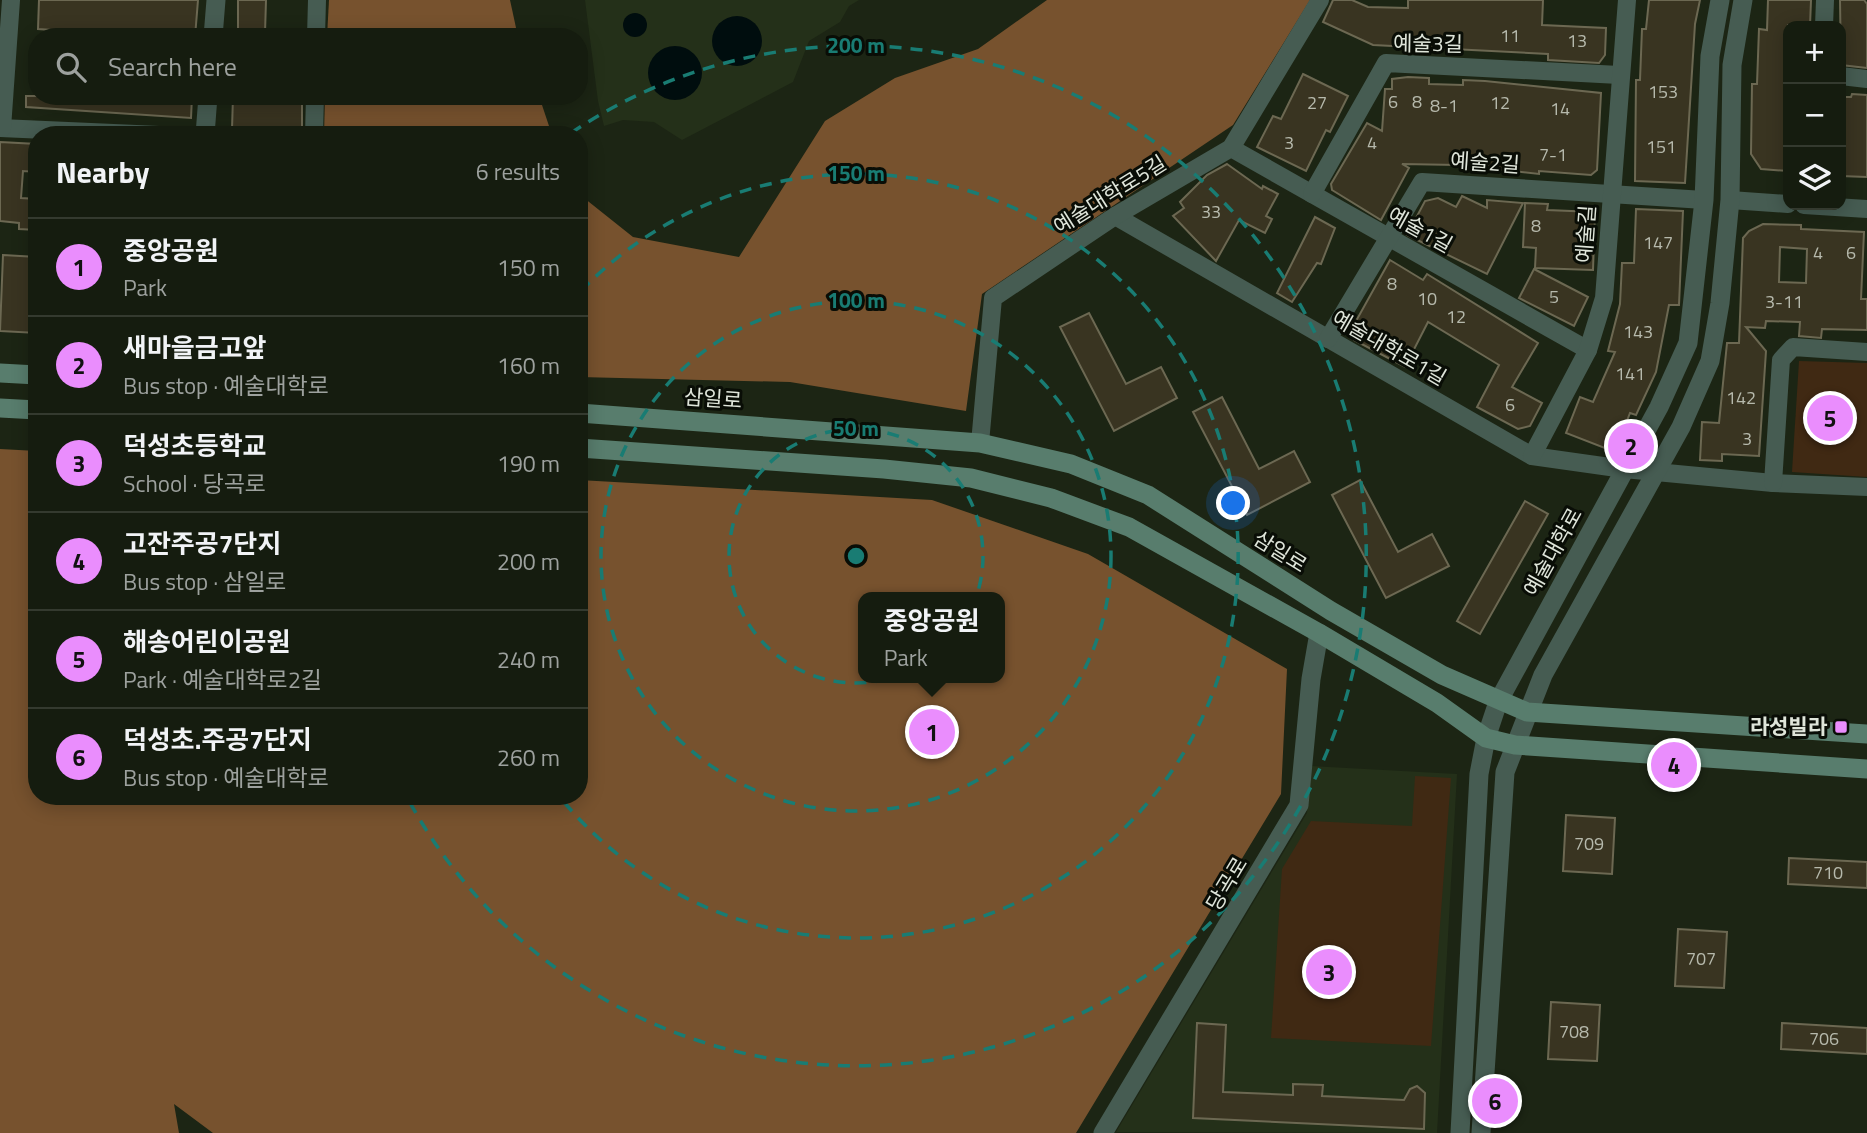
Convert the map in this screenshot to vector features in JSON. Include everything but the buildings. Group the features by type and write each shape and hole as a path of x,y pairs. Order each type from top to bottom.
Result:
{"main road":[{"path":"0,373 28,375"},
{"path":"0,408 28,410"},
{"name":"삼일로","path":"588,414 980,443 1071,464 1148,495 1331,611 1442,675 1498,702 1527,712 1867,734"},
{"path":"588,449 897,470 971,478 1038,494 1129,527 1319,633 1437,703 1486,738 1515,745 1867,769"}],"street":[{"path":"11,0 4,38 1,128 28,129"},
{"path":"214,28 216,0"},
{"path":"316,28 317,0"},
{"name":"예술대학로5길","path":"980,443 993,298 1115,216 1231,148 1320,0"},
{"name":"예술길","path":"1532,456 1588,350 1604,298 1619,75 1627,0"},
{"name":"예술대학로","path":"1460,1133 1479,774 1486,738 1498,702 1659,407 1688,343 1704,200 1710,56 1720,0"},
{"path":"1481,1133 1505,772 1543,675 1681,428 1710,361 1720,303 1730,200 1732,65 1743,0"},
{"path":"1824,21 1825,0"},
{"name":"예술3길","path":"1312,194 1386,63 1619,75"},
{"path":"1846,77 1867,79"},
{"path":"206,126 207,105"},
{"path":"314,126 315,105"},
{"name":"예술1길","path":"1231,148 1588,350"},
{"name":"예술2길","path":"1387,238 1422,181 1612,196"},
{"path":"1612,196 1704,200"},
{"path":"1730,200 1783,204"},
{"path":"1846,208 1867,209"},
{"name":"예술대학로1길","path":"1115,216 1532,456 1624,469 1773,483 1867,487"},
{"path":"1328,339 1387,238"},
{"path":"1773,483 1781,360 1793,347 1867,352"},
{"name":"당곡로","path":"1103,1133 1299,805 1311,679 1319,633"}],"shaded area":[{"path":"329,0 510,0 516,28 327,28"},
{"path":"585,0 859,0 849,6 840,22 809,41 793,82 682,140 654,122 623,120 604,126 598,101"},
{"path":"1047,0 1310,0 1233,125 982,294 966,411 790,382 588,377 588,201 633,237 739,257 825,121 895,78 978,49"},
{"path":"630,13 640,13 647,20 647,30 640,37 630,37 623,30 623,20"},
{"path":"737,16 754,24 762,41 754,58 737,66 720,58 712,41 720,24"},
{"path":"675,46 694,54 702,73 694,92 675,100 656,92 648,73 656,54"},
{"path":"325,105 542,105 549,126 324,126"},
{"path":"1799,361 1867,363 1867,477 1792,472"},
{"path":"0,449 28,451 28,805 588,805 588,481 932,500 1088,554 1287,669 1281,794 1076,1133 213,1133 174,1104 179,1133 0,1133"},
{"path":"1310,766 1457,774 1437,1133 1116,1132 1307,813"},
{"path":"1415,776 1451,778 1431,1046 1271,1038 1282,869 1311,821 1412,826"}],"place":[{"name":"해송어린이공원","path":"1830,418"},
{"name":"새마을금고앞","path":"1631,446"},
{"name":"라성빌라","path":"1841,727"},
{"name":"중앙공원","path":"932,732"},
{"name":"고잔주공7단지","path":"1674,765"},
{"name":"덕성초등학교","path":"1329,972"},
{"name":"덕성초.주공7단지","path":"1495,1101"}]}
